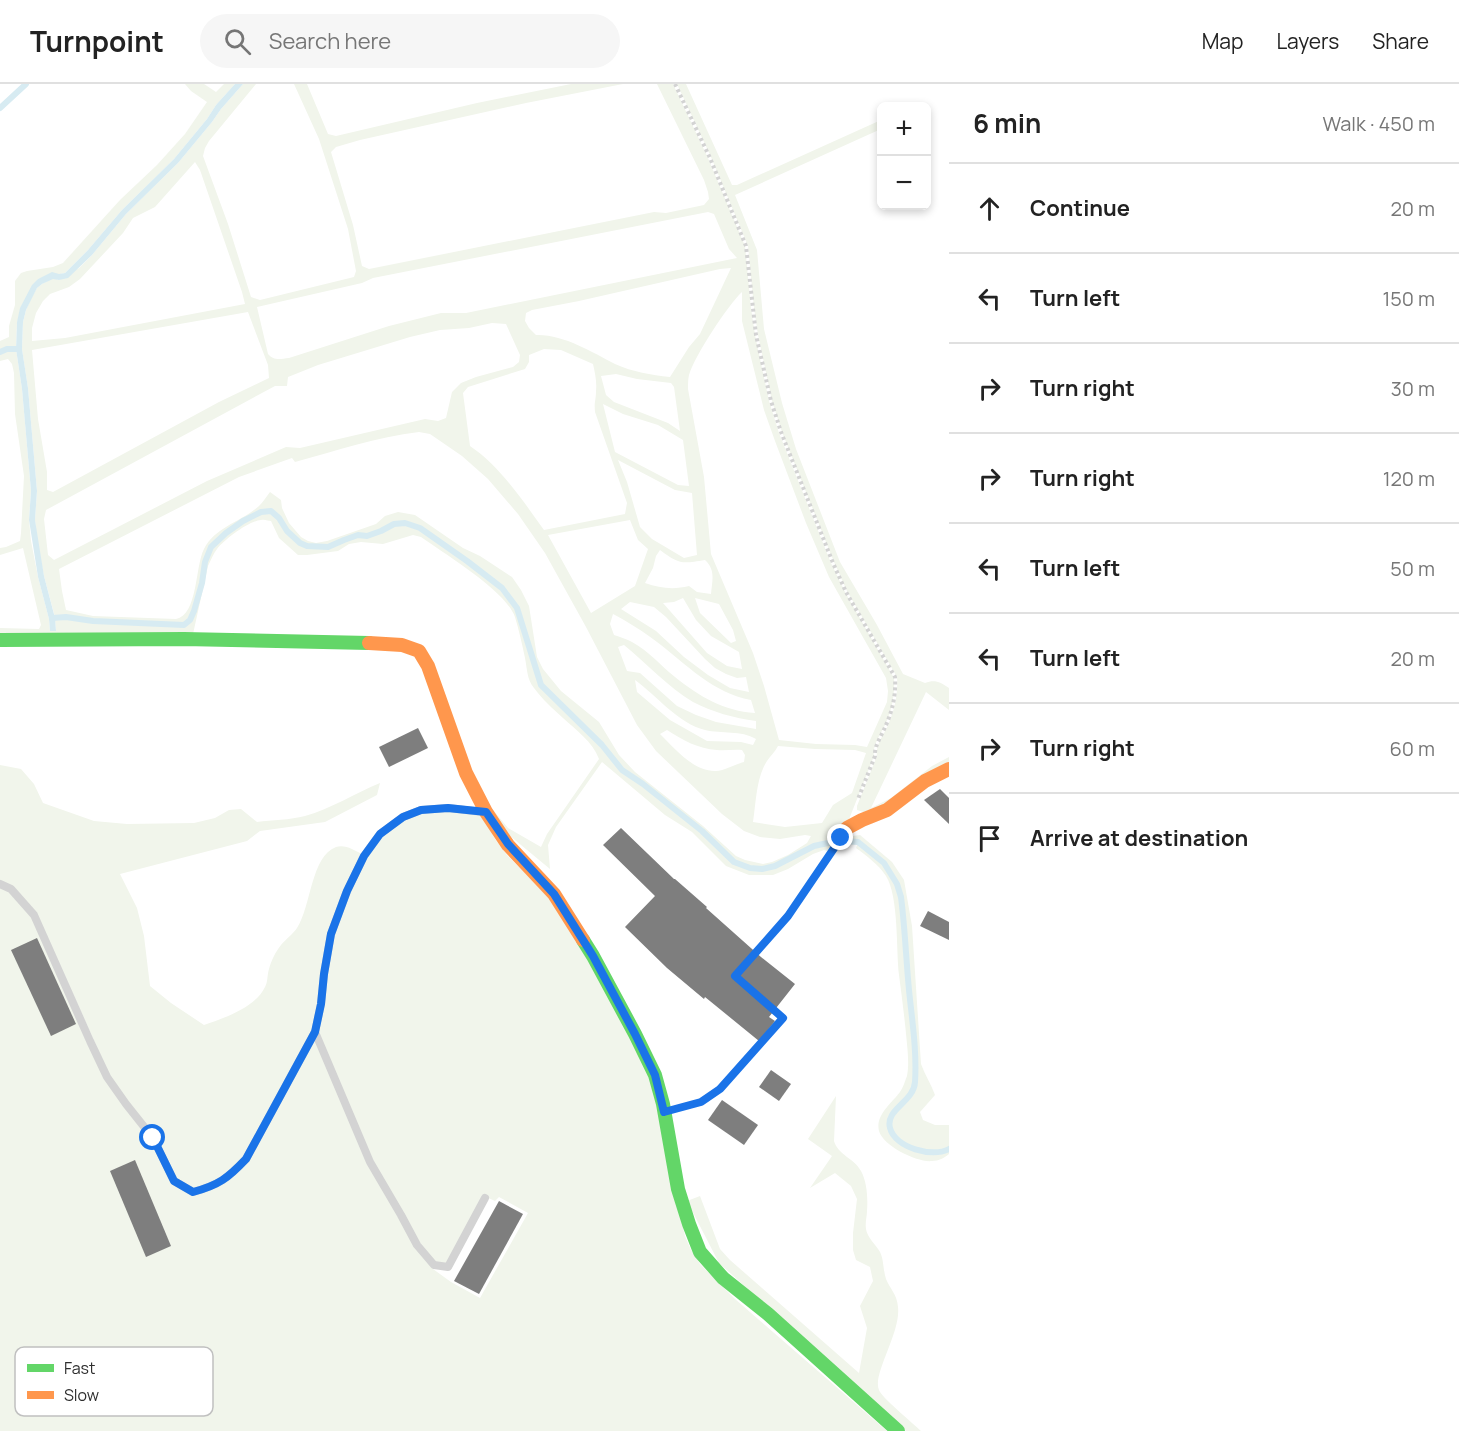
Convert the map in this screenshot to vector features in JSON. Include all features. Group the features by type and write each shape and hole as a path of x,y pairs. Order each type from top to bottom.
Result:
{"street":[{"path":"0,640 379,643 402,645 419,651 428,666 466,773 486,812 508,844 554,894 593,956 655,1075 678,1189 700,1252 723,1278 768,1314 898,1431"},
{"path":"847,828 888,809 918,786 949,769"}],"lane":[{"path":"0,884 11,889 34,915 107,1077 153,1138 174,1181 193,1192 213,1186 232,1174 246,1159 315,1032 331,934 347,891 364,856 380,834 403,817 421,810 448,808 486,812"},
{"path":"315,1032 370,1162 417,1245 434,1265 448,1267 485,1198"}],"path":[{"path":"664,1112 701,1102 720,1089 783,1018 735,976 788,916 847,828 875,756 874,751 887,723 896,691 895,677 846,592 832,562 781,432 771,401 756,335 746,246 710,158 675,84"}],"shaded area":[{"path":"185,84 204,84 216,92 224,84 235,84 174,159 122,210 65,273 38,279 17,322 16,347 6,347 0,350 0,341 9,337 9,326 15,305 15,281 21,273 63,263 120,200 157,165 185,134 207,102"},
{"path":"235,84 243,84 178,163 126,214 92,255 68,278 53,279 37,288 26,310 22,349 28,388 37,491 35,520 44,576 55,618 56,631 50,631 29,520 31,491 16,349 20,308 32,285 38,279 52,272 65,273 88,250 122,210 174,159"},
{"path":"243,84 256,84 209,141 203,156 251,297 260,300 354,277 356,271 348,229 319,139 294,84 307,84 328,134 336,136 571,84 623,84 526,103 336,147 331,152 353,225 362,266 369,269 654,212 666,213 704,205 709,199 704,180 657,84 673,84 708,158 745,246 755,335 769,401 779,433 831,563 894,678 890,714 876,744 874,756 846,827 838,840 832,839 814,844 774,865 750,867 735,861 703,830 623,769 603,744 542,684 518,607 503,587 468,559 421,527 405,521 394,522 381,530 358,534 328,545 307,545 300,542 272,510 261,512 233,526 211,545 206,556 193,609 183,623 93,620 66,615 55,617 44,576 35,520 37,491 28,388 22,349 26,310 37,288 53,278 59,280 79,268 92,255 126,214 178,163","holes":["195,162 200,170 245,304 65,338 32,341 32,328 36,313 43,301 50,294 69,287 80,279 123,233 133,218 155,207","708,212 714,214 729,249 737,258 466,313 441,313 389,326 283,359 275,359 268,354 257,307 362,283 373,278","731,268 700,334 670,377 629,369 567,341 546,335 536,335 525,321 526,313 720,269","742,292 742,321 764,410 775,441 829,577 886,678 887,702 867,747 779,740 753,653 711,554 704,477 688,382 692,366 721,319","248,312 268,365 269,378 219,402 53,492 47,490 47,472 38,419 32,350","492,323 506,324 520,355 519,362 513,367 461,383 452,392 446,418 438,421 425,419 300,448 286,447 207,481 54,560 48,555 44,519 46,510 275,386 287,386 288,377 318,365 440,330 469,328","544,349 561,350 593,364 596,384 595,412 627,503 625,514 544,530 501,474 470,446 463,393 468,387 525,369 529,362 529,355","616,374 671,383 674,387 680,431 668,423 614,402 606,395 601,376","603,404 623,414 658,425 683,440 689,486 678,485 615,452","419,432 430,434 462,456 488,479 518,514 545,553 637,725 656,751 722,814 744,831 760,837 780,839 811,836 807,843 772,862 763,864 745,860 736,856 703,826 635,772 619,755 599,722 561,691 543,669 537,657 529,606 512,577 463,548 415,515 398,512 385,516 376,524 316,543 301,537 289,523 281,500 270,492 259,506 221,530 209,541 201,557 192,600 183,616 176,619 93,616 66,610 59,569 239,477 292,458 295,462 372,441","618,460 675,490 692,493 697,555 684,558 652,539 640,527","630,520 638,540 648,549 635,586 591,613 548,535","660,550 681,562 705,560 712,572 711,594 697,592 689,586 667,588 645,583","683,598 696,620 711,636 739,652 742,669 727,666 707,653 663,603","695,598 719,604 733,630 736,641 731,643 700,613","630,602 654,607 715,668 737,678 746,677 749,692 730,688 684,657 656,631 621,609","613,614 652,638 712,685 751,700 755,713 723,706 703,697 630,641 614,635 610,624","624,645 666,683 693,702 723,714 756,721 756,729 716,722 677,706 640,673 627,671 618,647","635,680 695,727 744,734 756,739 753,745 741,742 707,741 670,720 637,692","667,730 697,746 717,750 742,750 745,755 744,762 716,771 700,768 678,752 660,734","778,746 855,750 866,753 852,793 833,805 822,823 785,827 753,822 757,791 767,761"]},
{"path":"677,84 686,84 732,185 737,185 877,122 877,131 735,195 757,250 764,329 782,403 796,449 840,562 903,674 925,683 937,682 949,688 949,710 926,692 871,808 891,798 932,766 949,757 949,764 926,776 897,799 870,814 857,810 857,806 892,713 897,677 847,591 782,432 772,401 758,335 748,246 711,157"},
{"path":"16,349 31,491 29,520 31,541 50,631 56,631 55,620 66,618 93,623 184,626 191,621 195,611 204,584 206,562 212,548 244,522 261,514 271,513 299,545 307,548 328,548 358,537 367,537 382,532 394,525 405,525 419,530 467,562 501,589 515,609 540,685 601,746 621,771 701,832 733,864 749,870 763,870 775,867 815,847 837,842 830,852 824,850 813,854 773,875 749,875 726,866 692,832 665,815 602,762 556,827 548,845 550,869 504,831 484,799 508,828 541,847 547,834 599,759 579,732 540,696 532,685 515,617 500,596 474,574 421,537 413,535 383,544 361,542 349,544 338,551 298,555 279,538 271,521 256,521 231,536 214,553 208,566 193,634 0,634 0,628 39,629 41,625 23,548 0,555 0,548 20,541 21,533 24,476 15,414 14,373 8,359 0,361 0,353"},
{"path":"0,765 21,769 34,784 43,803 94,821 127,824 194,823 215,818 229,810 241,809 257,822 293,818 324,809 380,783 377,795 325,822 260,831 247,841 120,874 137,908 144,936 150,986 204,1025 238,1011 254,1001 260,994 266,985 270,966 276,953 302,919 316,871 328,852 343,846 362,854 344,890 312,1031 244,1157 215,1181 194,1189 176,1179 110,1076 37,914 0,881"},
{"path":"447,811 482,815 507,855 547,896 575,935 624,1020 649,1071 656,1090 674,1191 685,1236 691,1250 700,1264 735,1299 887,1431 0,1431 0,887 9,892 32,917 105,1079 150,1140 172,1183 193,1196 224,1183 249,1161 315,1037 368,1162 414,1246 433,1269 480,1298 528,1213 499,1197 495,1201 484,1196 447,1265 435,1263 418,1244 373,1160 318,1033 334,935 349,893 367,857 382,836 404,820 422,813"},
{"path":"860,835 892,862 904,880 912,926 921,1064 935,1095 920,1112 923,1120 935,1125 949,1125 949,1147 944,1150 934,1152 918,1150 903,1142 892,1130 893,1115 915,1092 916,1084 916,1042 903,897 899,883 885,861 859,840 844,840 846,837"},
{"path":"858,843 890,874 898,892 902,918 913,1043 913,1084 908,1095 891,1113 888,1123 890,1132 895,1139 912,1150 932,1155 949,1151 949,1154 937,1160 918,1159 894,1148 879,1131 879,1120 901,1090 907,1076 908,1052 893,897 886,876 876,864 856,848"},
{"path":"836,1096 834,1141 839,1150 858,1167 863,1175 867,1196 867,1232 880,1252 886,1279 895,1295 898,1307 895,1329 879,1374 879,1390 921,1431 906,1431 719,1263 687,1201 700,1196 720,1249 859,1373 867,1328 860,1306 873,1281 870,1267 856,1260 853,1250 857,1199 851,1186 835,1173 810,1188 832,1156 808,1139"}],"building":[{"path":"418,728 428,748 389,767 379,747"},
{"path":"940,789 949,798 949,824 924,800"},
{"path":"621,828 706,908 795,984 769,1017 775,1021 759,1041 667,968 625,927 655,896 603,845"},
{"path":"928,911 949,922 949,940 920,926"},
{"path":"37,938 76,1024 51,1036 11,950"},
{"path":"771,1070 791,1084 779,1101 759,1087"},
{"path":"722,1100 758,1125 744,1145 708,1120"},
{"path":"135,1160 171,1246 146,1257 110,1171"},
{"path":"499,1201 523,1214 479,1294 454,1281"}],"waterway":[{"path":"0,108 26,84"},
{"path":"0,352 7,349 19,349"},
{"path":"52,618 184,625 190,620 194,611 205,562 211,547 243,521 261,512 271,511 279,518 287,531 307,546 328,547 358,535 367,536 394,524 405,523 420,528 502,588 517,608 541,685 602,745 622,770 702,831 734,862 750,868 762,869 775,866 814,846 837,841"},
{"path":"843,841 858,842 884,863 897,884 901,897 915,1047 915,1082 910,1095 895,1110 890,1121 890,1128 899,1141 915,1149 925,1152 942,1152 949,1149"}],"traffic: fast":[{"path":"0,640 184,639 369,643"},
{"path":"583,940 655,1075 663,1104 678,1189 700,1252 723,1278 768,1314 898,1431"}],"traffic: slow":[{"path":"369,643 402,645 419,651 428,666 466,773 486,812 508,845 554,894 583,940"},
{"path":"847,828 887,810 925,781 949,769"}],"route":[{"path":"153,1138 174,1181 193,1192 213,1186 232,1174 246,1159 315,1032 331,934 347,891 364,856 380,834 403,817 421,810 448,808 486,812 508,844 554,894 593,956 655,1075 664,1112 701,1102 720,1089 783,1018 735,976 788,916 841,838"}]}
